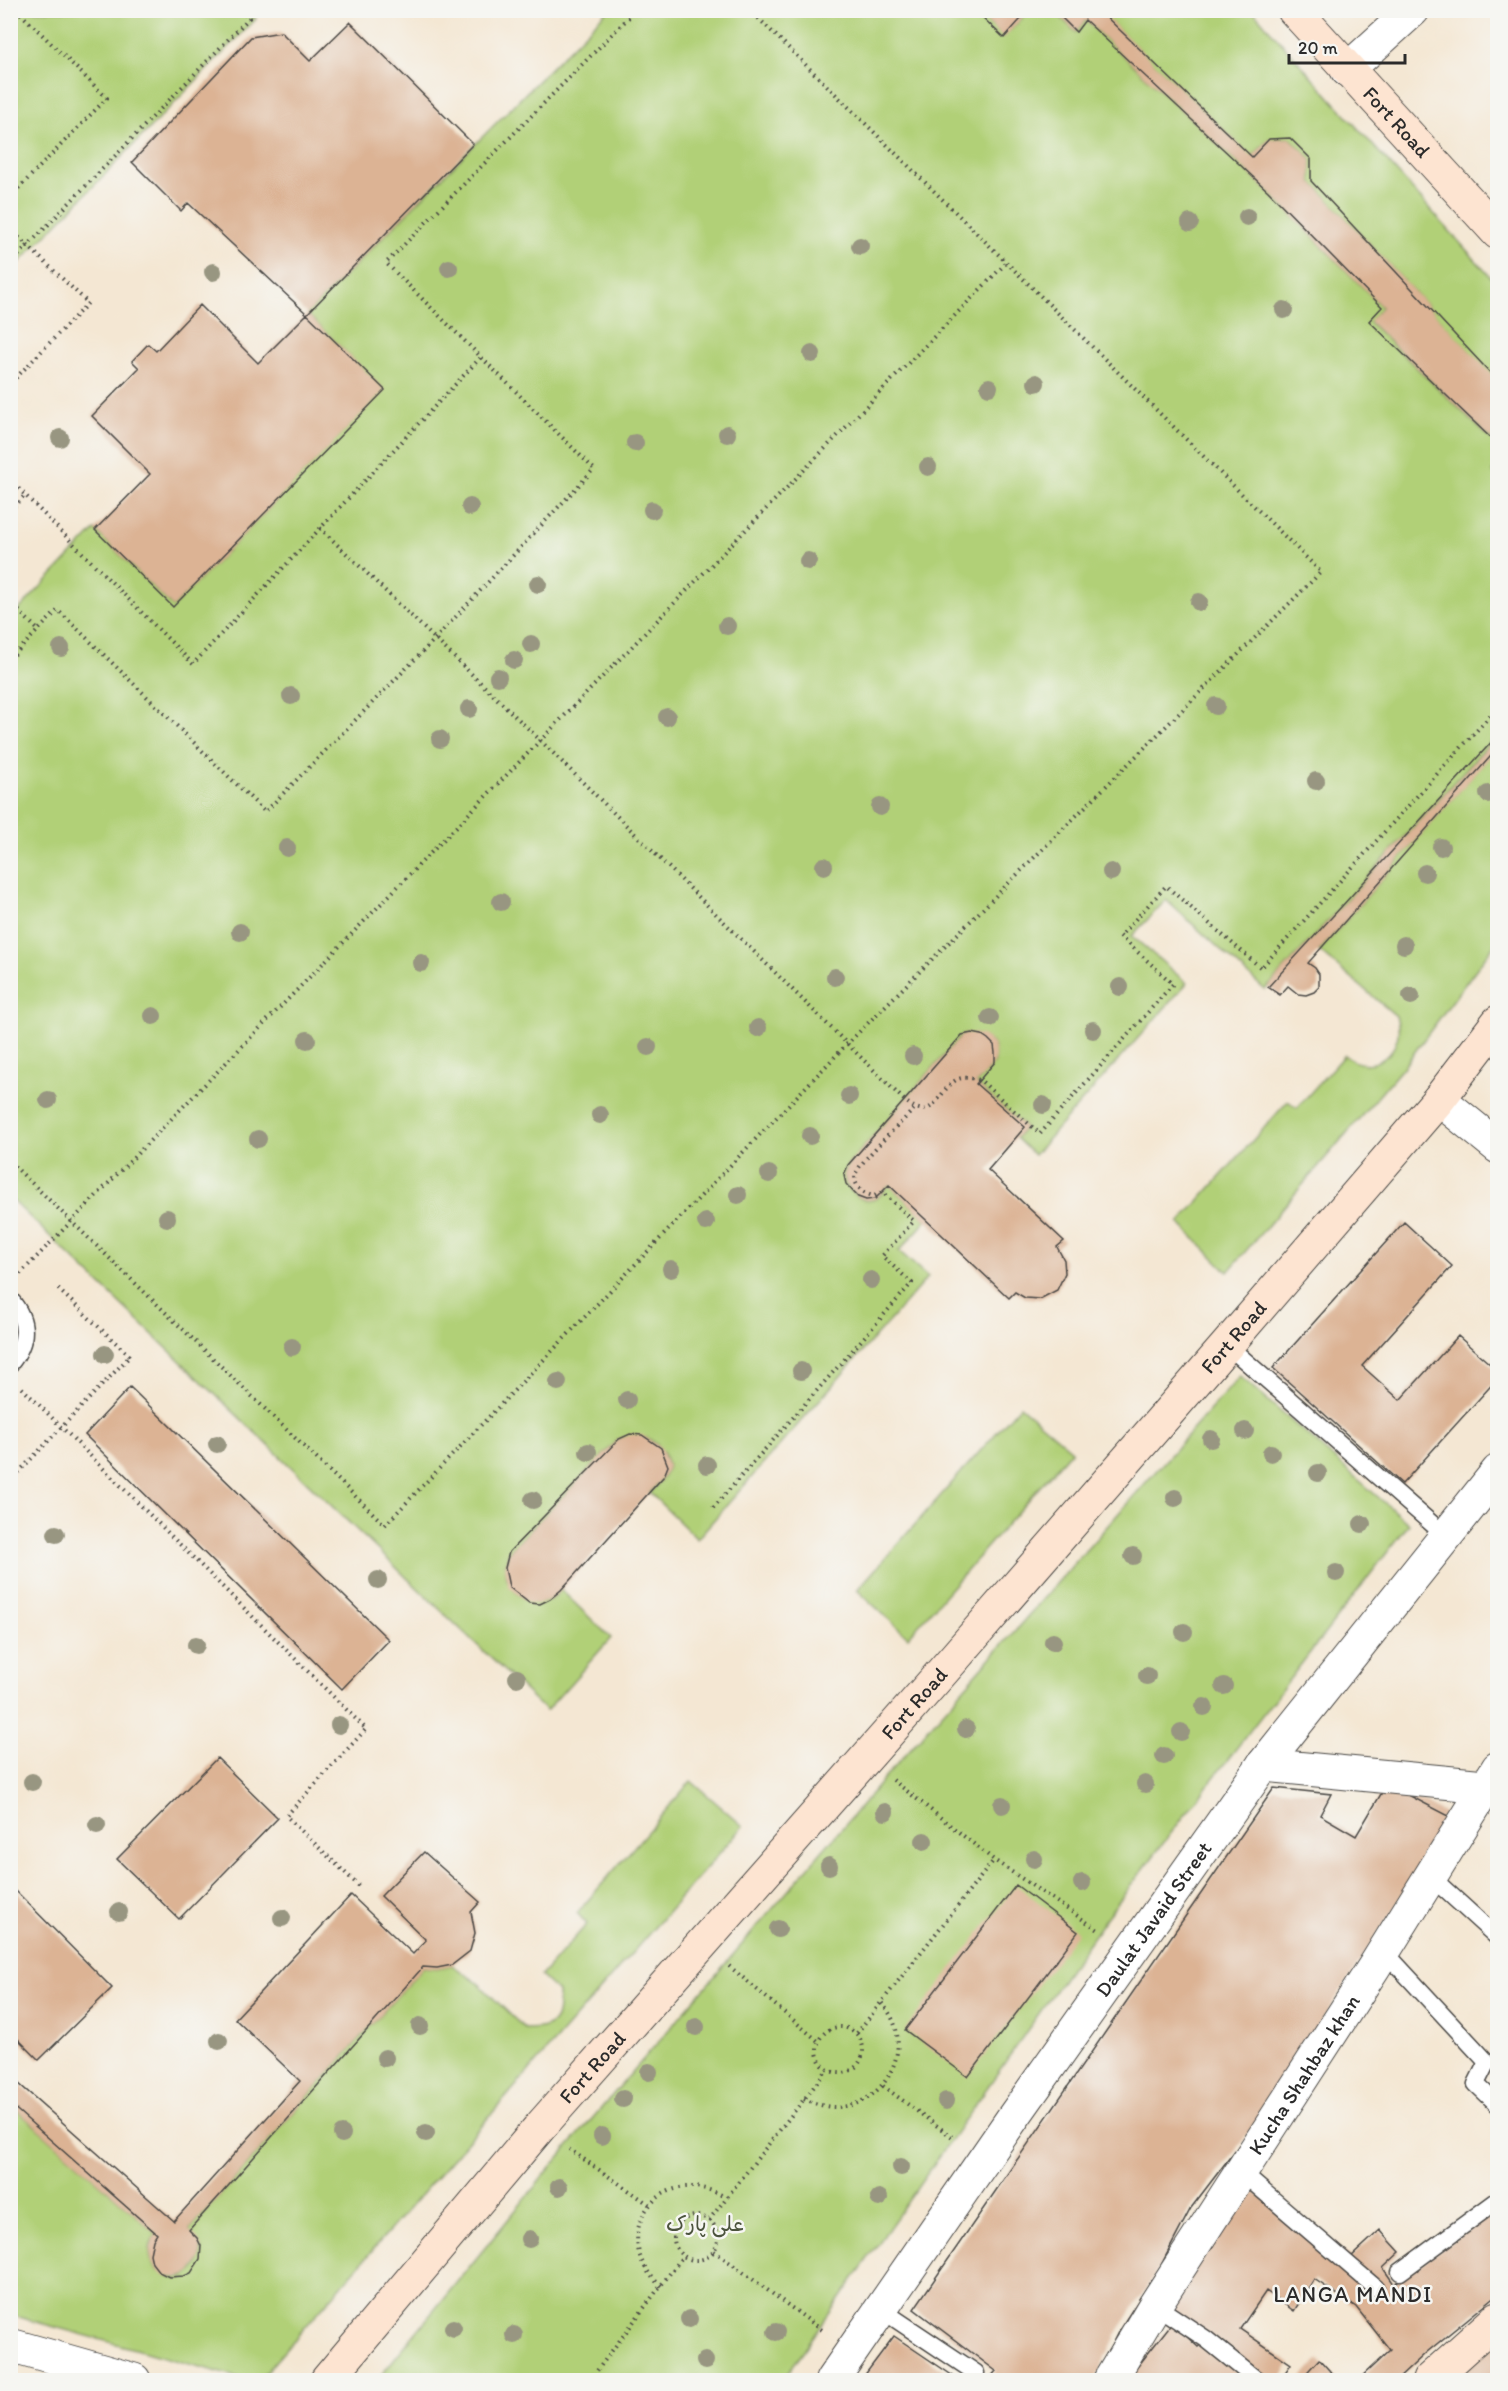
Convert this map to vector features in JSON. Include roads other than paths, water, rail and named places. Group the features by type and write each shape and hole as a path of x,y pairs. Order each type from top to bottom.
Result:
{"street":[{"name":"Fort Road","path":"1294,10 1497,233"},
{"path":"1347,70 1413,10"},
{"name":"Fort Road","path":"327,2380 538,2128 866,1758 1439,1099 1497,1022"},
{"path":"1439,1099 1497,1147"},
{"name":"Daulat Javaid Street","path":"832,2380 984,2160 1263,1766 1497,1472"},
{"path":"1263,1766 1491,1777"},
{"name":"Kucha Shahbaz khan","path":"1110,2380 1155,2305 1384,1951 1491,1777"},
{"path":"1429,2380 1497,2318"},
{"path":"10,2345 68,2372 134,2380"}],"lane":[{"path":"10,1299 19,1309 25,1327 21,1351 10,1364"},
{"path":"1227,1345 1446,1536"},
{"path":"1430,1876 1497,1938"},
{"path":"1384,1951 1486,2062 1476,2084 1497,2105"},
{"path":"1241,2172 1376,2288"},
{"path":"1400,2272 1497,2200"},
{"path":"1155,2305 1206,2339 1257,2380"},
{"path":"882,2310 976,2373"}],"district":[{"name":"LANGA MANDI","path":"1353,2294"}],"park label":[{"name":"علی پارک","path":"705,2224"}]}
